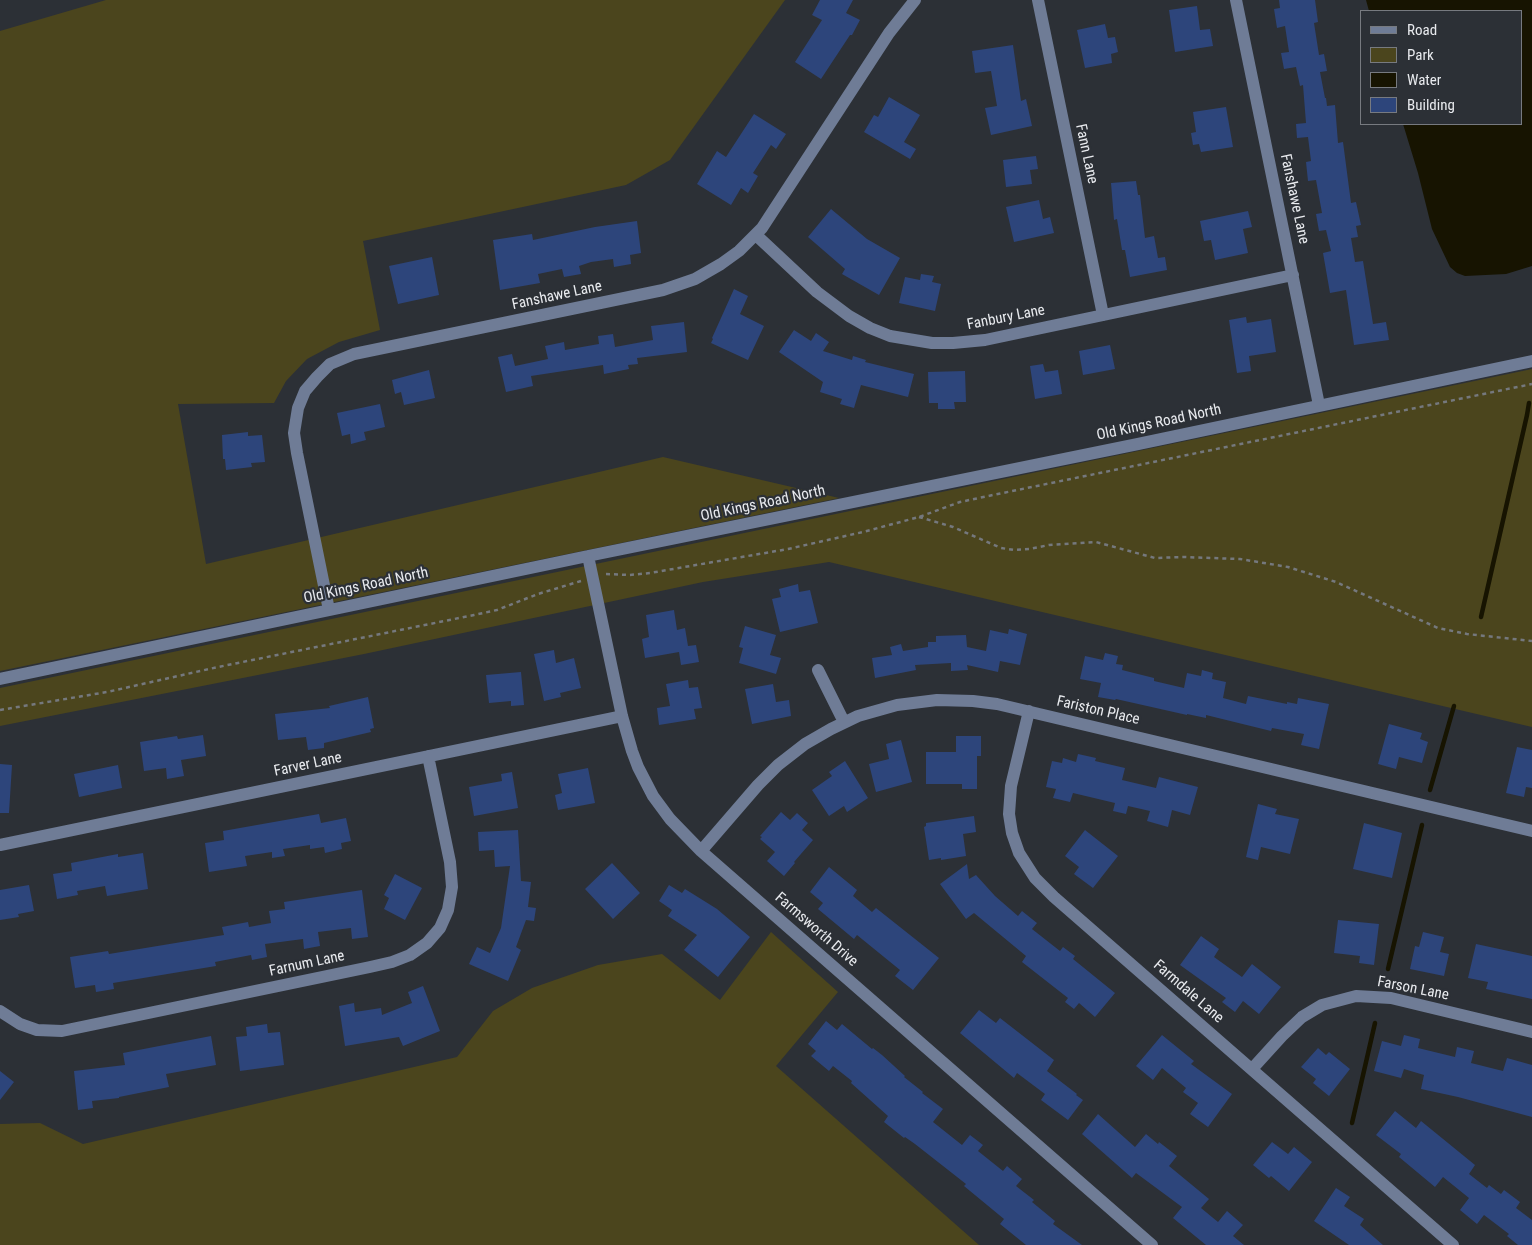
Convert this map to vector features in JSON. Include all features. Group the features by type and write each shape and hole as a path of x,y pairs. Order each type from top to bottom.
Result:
{"street":[{"name":"Fanshawe Lane","path":"329,610 296,453 294,433 296,416 301,400 323,370 338,360 354,354 674,287 695,279 721,264 740,251 756,235 889,34 915,0"},
{"name":"Fann Lane","path":"1038,0 1102,315"},
{"name":"Fanshawe Lane","path":"1236,0 1319,405"},
{"name":"Fanbury Lane","path":"756,235 817,292 870,328 899,338 932,343 974,341 1293,275"},
{"name":"Old Kings Road North","path":"0,679 1532,361"},
{"name":"Farmsworth Drive","path":"588,556 622,716 638,768 652,796 670,819 701,851 1152,1245"},
{"path":"818,670 844,722"},
{"name":"Fariston Place","path":"701,851 758,785 778,765 805,744 844,722 873,712 897,705 937,700 985,702 1029,711 1532,831"},
{"name":"Farmdale Lane","path":"1029,711 1011,786 1009,805 1012,833 1024,862 1035,878 1054,897 1453,1245"},
{"name":"Farver Lane","path":"0,845 622,716"},
{"name":"Farnum Lane","path":"0,1011 20,1024 37,1030 62,1031 381,965 418,950 433,937 444,920 451,900 452,887 450,862 428,756"},
{"name":"Farson Lane","path":"1252,1069 1292,1025 1310,1011 1334,1001 1356,996 1391,998 1532,1032"}],"path":[{"path":"606,574 650,573 788,549 919,517 960,502 1532,384"},
{"path":"919,517 953,527 1001,548 1029,549 1049,545 1096,542 1155,558 1240,559 1288,567 1336,582 1438,628 1468,634 1532,641"},
{"path":"0,710 106,692 497,610 538,594 580,581"}],"green space":[{"path":"106,0 785,0 670,160 626,185 363,241 380,330 339,342 307,359 286,381 274,403 178,404 206,564 663,457 839,498 0,671 0,31"},
{"path":"1532,369 1532,727 829,562 703,582 364,654 0,726 0,688"},
{"path":"771,932 838,992 776,1066 979,1245 0,1245 0,1124 40,1123 83,1144 457,1057 493,1011 532,988 598,965 662,954 720,1000"}],"water":[{"path":"1366,0 1532,0 1532,266 1506,274 1465,276 1457,273 1450,267 1432,229 1403,125 1522,125 1522,10 1369,10"}],"building":[{"path":"820,0 853,0 846,13 860,20 852,35 850,35 821,79 795,62 822,20 812,15"},
{"path":"1279,0 1315,0 1318,22 1314,23 1319,55 1324,54 1327,71 1320,72 1325,98 1327,106 1335,105 1338,143 1343,142 1351,203 1356,202 1361,225 1356,226 1358,237 1351,238 1355,262 1363,261 1373,324 1386,322 1389,340 1354,345 1346,290 1330,293 1323,253 1331,251 1326,230 1319,231 1316,214 1322,213 1316,180 1308,181 1306,162 1311,161 1308,137 1297,138 1296,124 1306,123 1303,85 1300,86 1296,67 1284,69 1281,53 1289,52 1285,26 1277,28 1274,9 1280,8"},
{"path":"1197,6 1200,30 1210,29 1213,46 1175,52 1169,10"},
{"path":"1105,24 1108,38 1115,37 1118,52 1111,54 1112,63 1085,68 1077,30"},
{"path":"1013,45 1021,101 1026,99 1032,126 991,135 985,108 997,106 991,71 975,73 972,51"},
{"path":"889,97 920,115 904,142 916,149 910,159 864,132 874,115 878,117"},
{"path":"1226,107 1233,147 1201,152 1199,144 1193,145 1191,133 1196,132 1193,112"},
{"path":"754,114 786,134 776,149 771,145 753,173 758,176 748,193 741,188 731,205 697,184 717,151 726,157"},
{"path":"1036,156 1038,169 1030,170 1032,184 1006,187 1003,160"},
{"path":"1136,181 1138,195 1140,195 1145,238 1154,236 1158,258 1165,257 1167,270 1130,277 1125,250 1122,250 1117,219 1114,220 1111,183"},
{"path":"1039,200 1043,219 1050,217 1054,233 1014,242 1006,207"},
{"path":"831,209 867,239 900,258 879,295 842,274 845,269 808,237"},
{"path":"1248,211 1252,227 1243,229 1248,253 1215,260 1211,240 1204,241 1200,221"},
{"path":"637,221 641,253 630,255 631,264 614,267 613,259 591,262 579,266 581,274 564,277 562,269 538,274 540,283 500,290 493,240 532,234 533,240 595,227"},
{"path":"432,257 439,295 398,304 389,266"},
{"path":"921,274 934,276 932,282 941,284 935,311 899,303 905,277 920,280"},
{"path":"734,289 748,296 740,314 764,326 748,360 711,343"},
{"path":"1246,317 1247,323 1271,319 1276,352 1249,356 1251,371 1237,373 1229,320"},
{"path":"684,322 687,352 637,358 638,364 628,365 629,369 604,374 603,365 531,376 533,386 506,392 498,357 512,354 515,366 548,359 545,346 564,342 565,350 599,344 598,336 613,334 615,347 653,340 651,326"},
{"path":"794,330 811,341 816,333 829,342 823,351 852,360 853,356 866,360 865,362 914,374 908,397 861,385 854,408 840,404 842,399 820,392 823,382 779,352"},
{"path":"1110,345 1115,369 1083,375 1079,351"},
{"path":"1043,364 1045,372 1058,370 1062,394 1035,399 1030,366"},
{"path":"429,370 435,398 404,405 401,392 395,394 392,380"},
{"path":"965,371 966,402 954,402 955,409 938,409 938,403 929,403 928,372"},
{"path":"380,404 385,427 364,432 366,440 351,444 350,434 342,436 337,413"},
{"path":"248,432 248,436 262,435 265,462 251,463 252,467 226,470 225,459 223,459 222,435"},
{"path":"798,584 799,592 810,590 818,623 780,632 772,599 781,597 779,589"},
{"path":"674,610 677,630 685,628 688,646 696,645 699,662 681,665 679,652 645,658 642,639 649,637 646,615"},
{"path":"745,626 776,635 770,655 781,658 776,674 739,663 743,648 739,647"},
{"path":"1009,629 1027,634 1020,665 1000,661 998,672 967,665 968,670 951,671 951,663 915,665 916,670 875,678 872,658 892,655 890,647 901,644 903,651 928,647 928,642 936,642 936,636 966,635 967,647 986,651 990,630 1008,634"},
{"path":"554,650 556,663 574,658 581,688 560,693 561,697 544,701 534,654"},
{"path":"1105,653 1118,656 1116,664 1123,665 1122,670 1154,678 1154,681 1184,688 1187,673 1201,676 1202,670 1213,673 1212,679 1226,682 1223,698 1246,704 1248,696 1287,704 1287,702 1297,704 1298,698 1329,704 1319,749 1301,745 1304,734 1272,728 1271,731 1206,715 1206,718 1187,715 1116,699 1098,697 1101,683 1080,679 1085,656 1103,660"},
{"path":"521,672 524,705 511,706 511,701 489,703 486,675"},
{"path":"688,680 689,688 698,687 702,708 694,709 696,719 659,725 657,708 670,706 666,684"},
{"path":"773,684 776,702 789,700 791,716 752,724 745,689"},
{"path":"368,697 374,728 370,729 371,732 324,743 324,748 308,750 306,737 278,740 275,714 330,708 329,706"},
{"path":"1389,724 1422,733 1420,739 1428,742 1422,763 1399,757 1396,769 1378,764"},
{"path":"203,735 206,756 181,760 184,776 167,779 166,768 144,771 140,742 177,736 178,739"},
{"path":"956,736 981,736 981,756 977,756 977,789 962,789 962,784 926,784 926,752 956,752"},
{"path":"901,740 912,782 876,792 869,764 889,759 886,744"},
{"path":"1517,747 1532,750 1532,788 1526,787 1524,797 1506,793"},
{"path":"1078,754 1096,758 1095,761 1125,768 1122,780 1156,788 1159,777 1198,787 1190,815 1172,810 1168,827 1147,821 1150,811 1128,806 1126,814 1113,811 1115,803 1073,793 1070,802 1053,798 1056,789 1046,787 1052,761 1062,763 1063,758 1076,762"},
{"path":"845,761 868,798 847,812 844,806 829,816 812,790 832,776 829,772"},
{"path":"0,764 12,765 9,813 0,813"},
{"path":"118,765 122,788 79,797 74,774"},
{"path":"588,768 595,803 558,810 555,795 562,793 558,774"},
{"path":"512,772 518,808 474,816 469,787 502,781 501,774"},
{"path":"1258,804 1277,809 1275,814 1299,819 1290,854 1261,847 1258,860 1246,857"},
{"path":"781,812 790,820 797,813 808,823 802,830 813,840 784,876 767,861 775,852 760,839 762,837 760,836"},
{"path":"319,814 321,823 346,818 351,841 341,843 342,849 325,853 324,847 310,849 310,845 283,849 285,856 272,858 272,852 245,856 247,866 209,872 205,843 224,840 223,831"},
{"path":"974,816 976,832 963,834 966,856 929,860 924,827 926,823"},
{"path":"1364,823 1402,833 1392,878 1353,869"},
{"path":"518,830 521,881 531,882 528,907 536,908 534,921 526,920 516,947 521,950 508,981 469,964 477,947 490,953 501,928 510,866 495,867 494,850 479,851 478,832"},
{"path":"1085,830 1118,856 1093,888 1074,874 1079,867 1065,856"},
{"path":"143,853 148,889 107,896 105,886 77,891 78,895 57,899 53,874 72,871 71,863 118,854 118,857"},
{"path":"612,863 640,893 613,919 585,889"},
{"path":"967,864 969,879 976,875 995,896 1018,916 1022,911 1037,923 1032,929 1060,951 1063,947 1075,956 1073,959 1115,993 1095,1017 1079,1003 1074,1009 1065,1002 1068,998 1022,962 1026,956 974,913 966,919 940,884"},
{"path":"829,867 857,890 853,896 872,912 876,908 939,958 913,990 895,976 900,970 857,935 854,939 818,909 823,903 810,892"},
{"path":"395,874 422,888 405,920 384,909 389,898 384,895"},
{"path":"29,885 34,911 18,914 19,917 0,920 0,890"},
{"path":"669,885 682,893 685,889 717,909 750,937 718,977 684,950 697,935 668,916 672,910 659,901"},
{"path":"362,890 368,937 352,939 351,928 318,932 320,946 304,949 303,939 265,944 267,957 252,960 251,955 215,962 216,966 113,983 114,989 96,992 95,985 75,988 70,957 108,951 109,954 224,935 222,927 248,922 249,927 271,923 269,911 285,909 284,902"},
{"path":"1338,920 1379,924 1374,965 1359,963 1360,956 1334,953"},
{"path":"1423,932 1444,937 1440,952 1449,954 1444,976 1410,969 1415,946 1419,947"},
{"path":"1201,936 1219,949 1214,957 1242,977 1252,964 1281,987 1259,1014 1243,1001 1235,1012 1222,1002 1226,998 1180,965"},
{"path":"1476,944 1532,956 1532,999 1486,989 1488,982 1468,978"},
{"path":"423,986 440,1031 403,1046 399,1037 345,1046 339,1006 354,1003 355,1012 381,1008 382,1015 412,1003 408,992"},
{"path":"979,1010 996,1023 1000,1018 1054,1060 1047,1071 1083,1100 1068,1120 1041,1100 1045,1094 1017,1073 1014,1078 960,1033"},
{"path":"826,1021 837,1030 842,1024 882,1055 922,1093 943,1109 933,1122 962,1145 970,1135 983,1145 978,1151 1003,1171 1007,1166 1022,1179 1016,1186 1034,1200 1032,1202 1055,1221 1053,1224 1082,1245 1026,1245 1000,1224 1004,1219 964,1186 966,1184 884,1122 888,1116 851,1083 852,1081 833,1066 829,1071 811,1056 816,1051 808,1044"},
{"path":"267,1024 268,1033 280,1032 284,1065 240,1071 236,1037 247,1036 246,1027"},
{"path":"1162,1035 1194,1061 1191,1064 1232,1094 1208,1127 1190,1114 1198,1103 1183,1092 1186,1088 1162,1068 1153,1080 1136,1066"},
{"path":"1404,1035 1420,1039 1418,1048 1455,1057 1457,1047 1474,1051 1471,1063 1503,1071 1507,1058 1532,1065 1532,1117 1421,1089 1424,1075 1404,1069 1401,1078 1374,1071 1382,1041 1401,1046"},
{"path":"211,1036 216,1065 166,1074 169,1087 119,1098 92,1101 93,1108 78,1110 74,1071 125,1065 123,1053"},
{"path":"1318,1048 1326,1055 1329,1052 1350,1069 1329,1096 1313,1083 1316,1079 1301,1067"},
{"path":"0,1071 14,1082 0,1100"},
{"path":"1395,1111 1416,1128 1421,1121 1475,1165 1469,1174 1487,1188 1489,1185 1501,1194 1504,1190 1520,1202 1516,1208 1532,1220 1532,1245 1518,1245 1507,1236 1509,1234 1484,1215 1477,1224 1460,1210 1469,1198 1443,1177 1435,1187 1399,1157 1401,1154 1376,1135"},
{"path":"1098,1114 1135,1147 1146,1134 1177,1156 1169,1166 1209,1199 1201,1208 1218,1222 1227,1211 1243,1225 1233,1236 1244,1245 1206,1245 1173,1218 1182,1207 1136,1173 1132,1178 1082,1134"},
{"path":"1272,1142 1288,1154 1294,1147 1312,1162 1289,1191 1271,1176 1269,1178 1253,1165"},
{"path":"1336,1188 1350,1197 1344,1206 1364,1219 1360,1225 1383,1245 1349,1245 1314,1221"}],"waterway":[{"path":"1481,617 1529,403"},
{"path":"1430,790 1454,706"},
{"path":"1388,969 1422,825"},
{"path":"1352,1123 1375,1023"}]}
